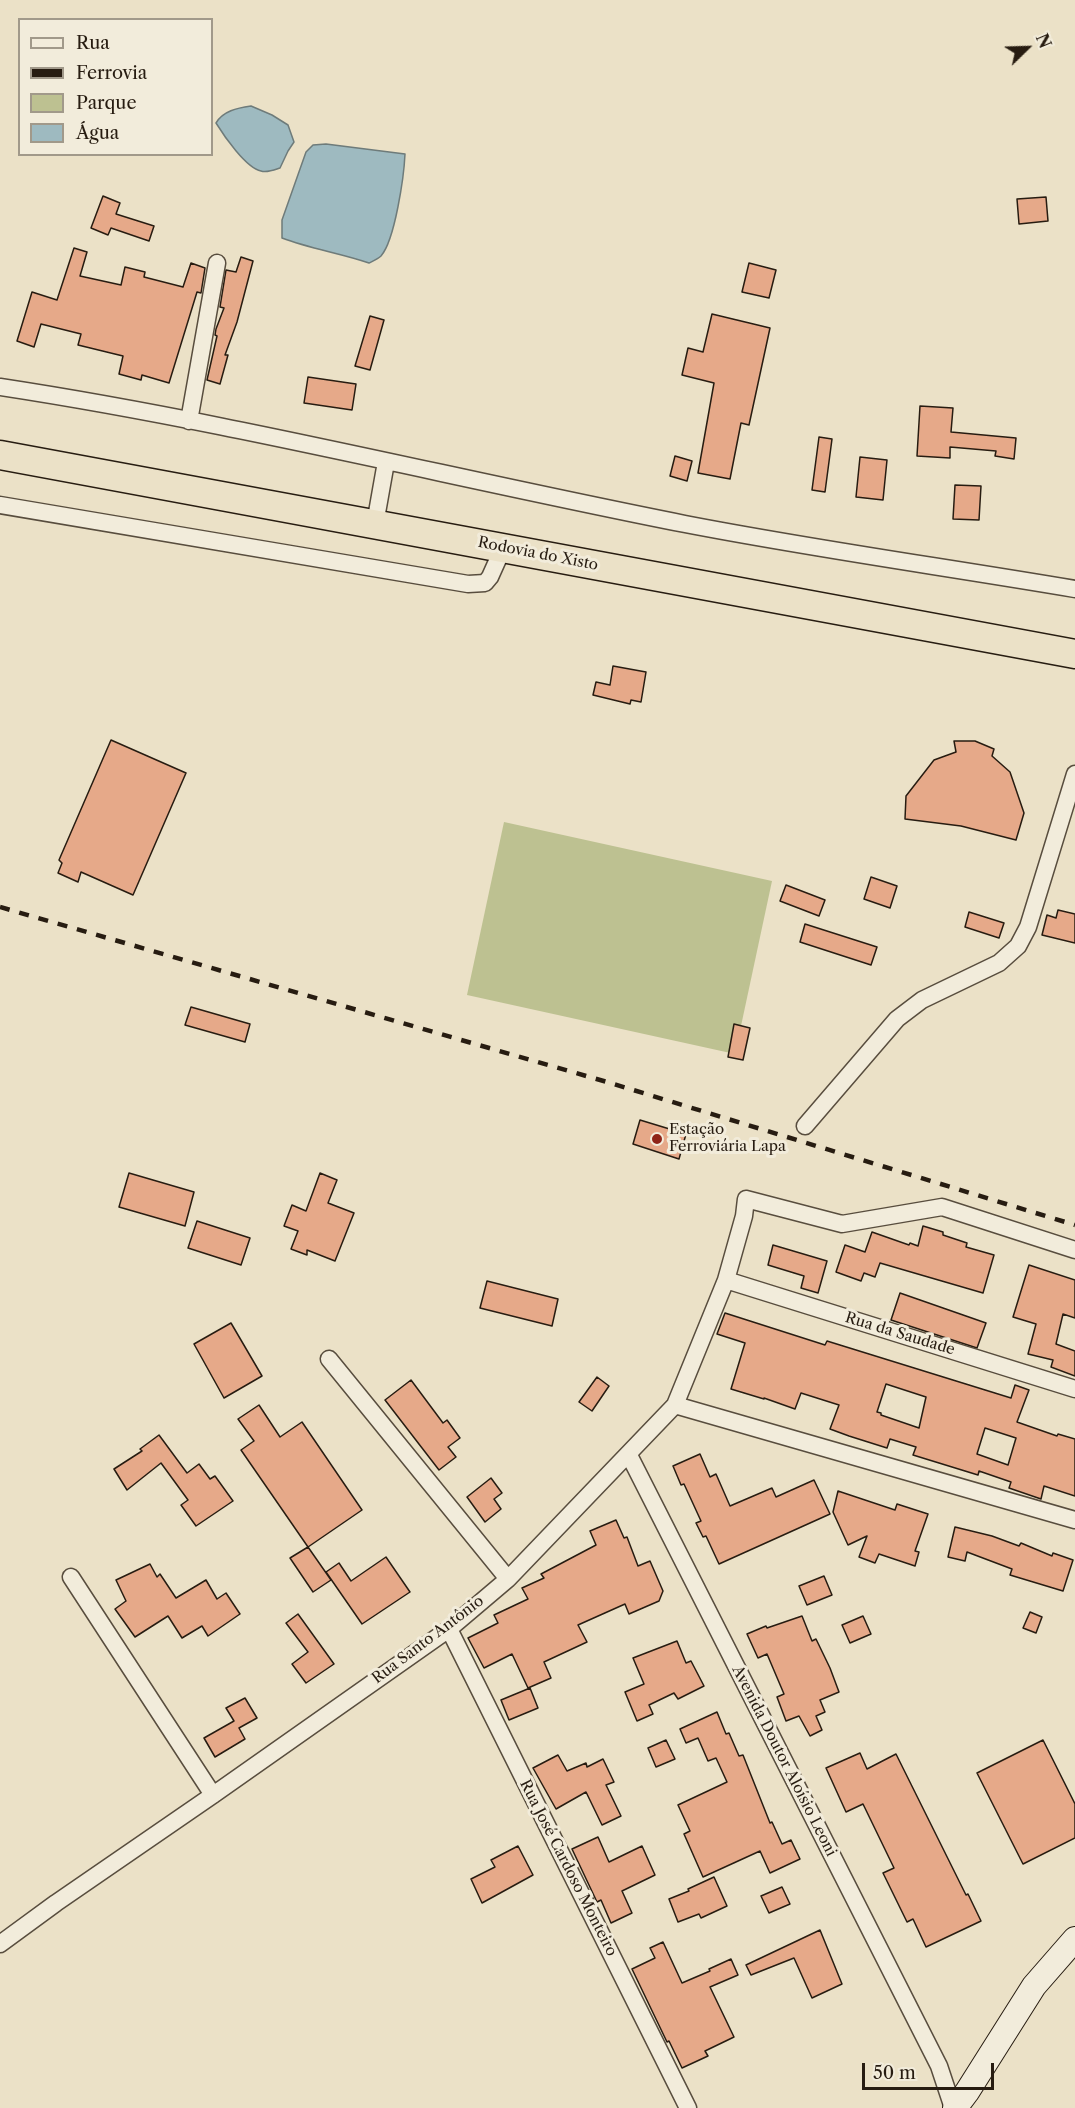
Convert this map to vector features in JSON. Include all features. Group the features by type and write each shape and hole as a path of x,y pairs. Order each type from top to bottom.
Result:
{"highway":[{"name":"Rodovia do Xisto","path":"0,455 1075,654"}],"main road":[{"path":"962,2104 1034,1986 1075,1939"}],"street":[{"path":"189,421 217,263"},
{"path":"0,387 189,421 687,524 1075,589"},
{"path":"375,524 386,462"},
{"path":"0,505 468,584 485,583 503,548"},
{"path":"805,1126 897,1020 922,1000 999,963 1018,946 1028,927 1075,774"},
{"name":"Rua Santo Antônio","path":"0,1944 449,1629 508,1579 675,1405 726,1280 744,1216 746,1199 842,1224 942,1207 1075,1250"},
{"name":"Rua da Saudade","path":"726,1280 1075,1389"},
{"path":"329,1359 508,1579"},
{"path":"675,1405 1075,1520"},
{"name":"Avenida Doutor Aloísio Leoni","path":"629,1455 939,2066 962,2104"},
{"path":"71,1577 213,1795"},
{"name":"Rua José Cardoso Monteiro","path":"449,1629 688,2108"}],"green space":[{"path":"504,822 772,881 735,1054 467,995"}],"water":[{"path":"251,106 288,125 294,142 280,168 266,172 255,169 236,151 216,123 226,113"},
{"path":"326,144 405,154 401,192 391,236 381,256 369,263 282,238 282,220 306,152 313,145"}],"building":[{"path":"103,196 120,203 116,214 154,226 149,241 111,228 108,235 91,228"},
{"path":"1046,197 1048,221 1019,224 1017,199"},
{"path":"74,248 87,252 80,276 121,285 125,267 145,272 144,277 183,287 191,263 205,268 201,293 197,292 169,383 142,375 141,380 119,374 123,356 78,345 81,334 41,324 34,347 17,341 32,292 57,300"},
{"path":"241,257 253,261 237,322 225,355 228,355 220,384 207,380 217,336 215,335 216,329 224,308 220,307 226,270 236,272"},
{"path":"749,263 776,270 769,298 742,292"},
{"path":"712,314 770,328 749,425 741,423 730,479 698,473 714,383 682,375 688,348 703,352"},
{"path":"370,316 384,320 370,370 355,366"},
{"path":"308,377 356,384 352,410 304,403"},
{"path":"920,406 953,408 951,432 1016,438 1014,459 995,456 996,451 950,447 950,458 917,456"},
{"path":"819,437 832,439 825,492 812,490"},
{"path":"675,456 692,461 687,481 670,476"},
{"path":"860,457 887,460 883,500 856,497"},
{"path":"955,485 981,486 979,520 953,519"},
{"path":"613,666 646,672 641,702 631,700 630,704 593,695 596,682 610,685"},
{"path":"111,740 186,773 133,895 81,872 78,882 58,873 62,863 59,860"},
{"path":"954,741 975,741 994,749 992,756 1010,772 1024,813 1016,840 961,826 905,819 906,796 934,760 956,752"},
{"path":"871,877 897,886 890,908 864,899"},
{"path":"786,885 825,900 819,916 780,901"},
{"path":"1058,910 1075,914 1075,943 1042,935 1047,915 1056,918"},
{"path":"969,912 1004,923 999,938 965,927"},
{"path":"805,924 877,947 871,965 800,942"},
{"path":"191,1007 250,1024 245,1042 185,1025"},
{"path":"734,1024 750,1028 743,1060 728,1057"},
{"name":"Estação Ferroviária Lapa","path":"640,1120 686,1134 679,1159 633,1144"},
{"path":"129,1173 194,1192 185,1226 119,1207"},
{"path":"320,1173 337,1180 328,1203 354,1213 335,1261 307,1250 307,1255 291,1249 298,1231 284,1226 292,1205 306,1211"},
{"path":"197,1221 250,1238 241,1265 188,1248"},
{"path":"923,1226 967,1243 966,1247 994,1255 983,1293 880,1263 875,1277 864,1273 861,1281 836,1272 845,1245 865,1252 872,1232 918,1246"},
{"path":"773,1245 827,1261 818,1293 801,1288 804,1276 768,1265"},
{"path":"1029,1265 1075,1280 1075,1318 1063,1314 1056,1344 1075,1351 1075,1376 1051,1367 1053,1360 1028,1354 1036,1324 1013,1317"},
{"path":"487,1281 558,1299 552,1326 480,1308"},
{"path":"900,1293 986,1323 977,1348 891,1320"},
{"path":"725,1313 825,1345 827,1341 1011,1398 1015,1385 1029,1390 1017,1422 1057,1436 1058,1434 1075,1439 1075,1496 1044,1486 1041,1499 1009,1488 1011,1482 979,1471 978,1475 913,1455 916,1447 890,1439 887,1448 830,1429 839,1405 801,1393 795,1409 731,1389 745,1343 717,1334","holes":["886,1384 926,1397 919,1428 877,1412","985,1428 1016,1438 1008,1465 977,1454"]},
{"path":"231,1323 262,1376 224,1398 194,1344"},
{"path":"597,1377 609,1386 592,1411 579,1402"},
{"path":"411,1380 443,1423 447,1420 460,1438 448,1447 456,1457 439,1470 385,1400"},
{"path":"259,1405 280,1437 302,1422 362,1510 308,1547 241,1450 254,1441 238,1419"},
{"path":"159,1435 187,1473 199,1464 210,1479 215,1476 233,1501 196,1526 181,1505 188,1500 161,1463 127,1490 114,1469 142,1451 140,1449"},
{"path":"700,1454 710,1477 716,1474 730,1506 772,1488 776,1497 814,1480 830,1514 719,1564 706,1536 703,1537 696,1523 701,1521 673,1466"},
{"path":"491,1478 502,1493 494,1499 501,1509 485,1522 467,1497"},
{"path":"838,1491 895,1510 897,1504 928,1514 915,1551 919,1552 915,1566 879,1554 875,1563 859,1557 867,1536 848,1545 833,1512"},
{"path":"616,1520 624,1538 627,1537 638,1566 650,1561 663,1591 659,1601 629,1614 625,1604 578,1625 587,1642 544,1662 551,1678 528,1688 512,1654 484,1668 468,1638 498,1623 494,1615 528,1599 522,1588 544,1578 541,1574 596,1545 590,1531"},
{"path":"955,1527 992,1536 1019,1546 1021,1543 1052,1556 1053,1553 1073,1560 1063,1591 1010,1575 1012,1569 967,1552 965,1561 948,1557"},
{"path":"308,1547 331,1580 313,1592 290,1558"},
{"path":"386,1557 410,1592 362,1624 326,1572 339,1563 351,1581"},
{"path":"150,1564 157,1577 160,1574 176,1598 206,1580 217,1599 226,1593 240,1614 208,1636 202,1626 182,1638 168,1616 135,1637 115,1609 126,1601 116,1580"},
{"path":"824,1576 832,1595 807,1605 799,1586"},
{"path":"1030,1612 1042,1617 1036,1633 1023,1628"},
{"path":"298,1614 334,1664 306,1683 292,1664 308,1652 286,1623"},
{"path":"802,1616 812,1641 816,1639 839,1692 820,1700 825,1712 816,1716 822,1730 810,1736 799,1716 786,1721 777,1697 784,1694 767,1654 758,1658 747,1634"},
{"path":"863,1616 871,1634 850,1643 842,1625"},
{"path":"677,1641 686,1663 691,1661 704,1686 678,1699 674,1693 649,1705 653,1714 637,1721 625,1692 644,1684 633,1658"},
{"path":"530,1688 538,1708 509,1720 501,1700"},
{"path":"245,1698 257,1718 239,1728 245,1739 215,1757 204,1738 234,1721 226,1708"},
{"path":"717,1712 739,1756 743,1755 770,1823 772,1822 782,1844 791,1840 800,1859 770,1873 760,1851 703,1877 684,1834 690,1831 678,1805 727,1782 716,1758 708,1761 698,1738 686,1743 680,1729"},
{"path":"666,1740 675,1759 656,1767 648,1748"},
{"path":"1043,1740 1075,1804 1075,1838 1023,1864 977,1773"},
{"path":"860,1753 867,1769 896,1754 981,1921 926,1947 913,1919 907,1922 883,1873 894,1868 863,1804 846,1812 826,1768"},
{"path":"558,1755 567,1771 586,1763 587,1767 603,1759 614,1782 606,1785 621,1816 602,1825 586,1792 556,1809 533,1768"},
{"path":"598,1837 609,1862 642,1846 655,1875 622,1891 632,1913 611,1923 601,1900 597,1902 572,1849"},
{"path":"518,1846 533,1875 482,1903 471,1879 495,1867 491,1860"},
{"path":"714,1877 727,1906 701,1918 699,1914 678,1922 669,1899"},
{"path":"782,1887 790,1904 769,1913 761,1896"},
{"path":"820,1930 842,1984 812,1998 794,1958 751,1975 746,1965"},
{"path":"663,1942 682,1983 731,1959 738,1975 710,1987 734,2037 705,2051 708,2056 682,2068 632,1969 655,1958 650,1948"}],"railway":[{"path":"0,907 607,1082 1075,1225"}],"place":[{"name":"Estação Ferroviária Lapa","path":"657,1139"}]}
